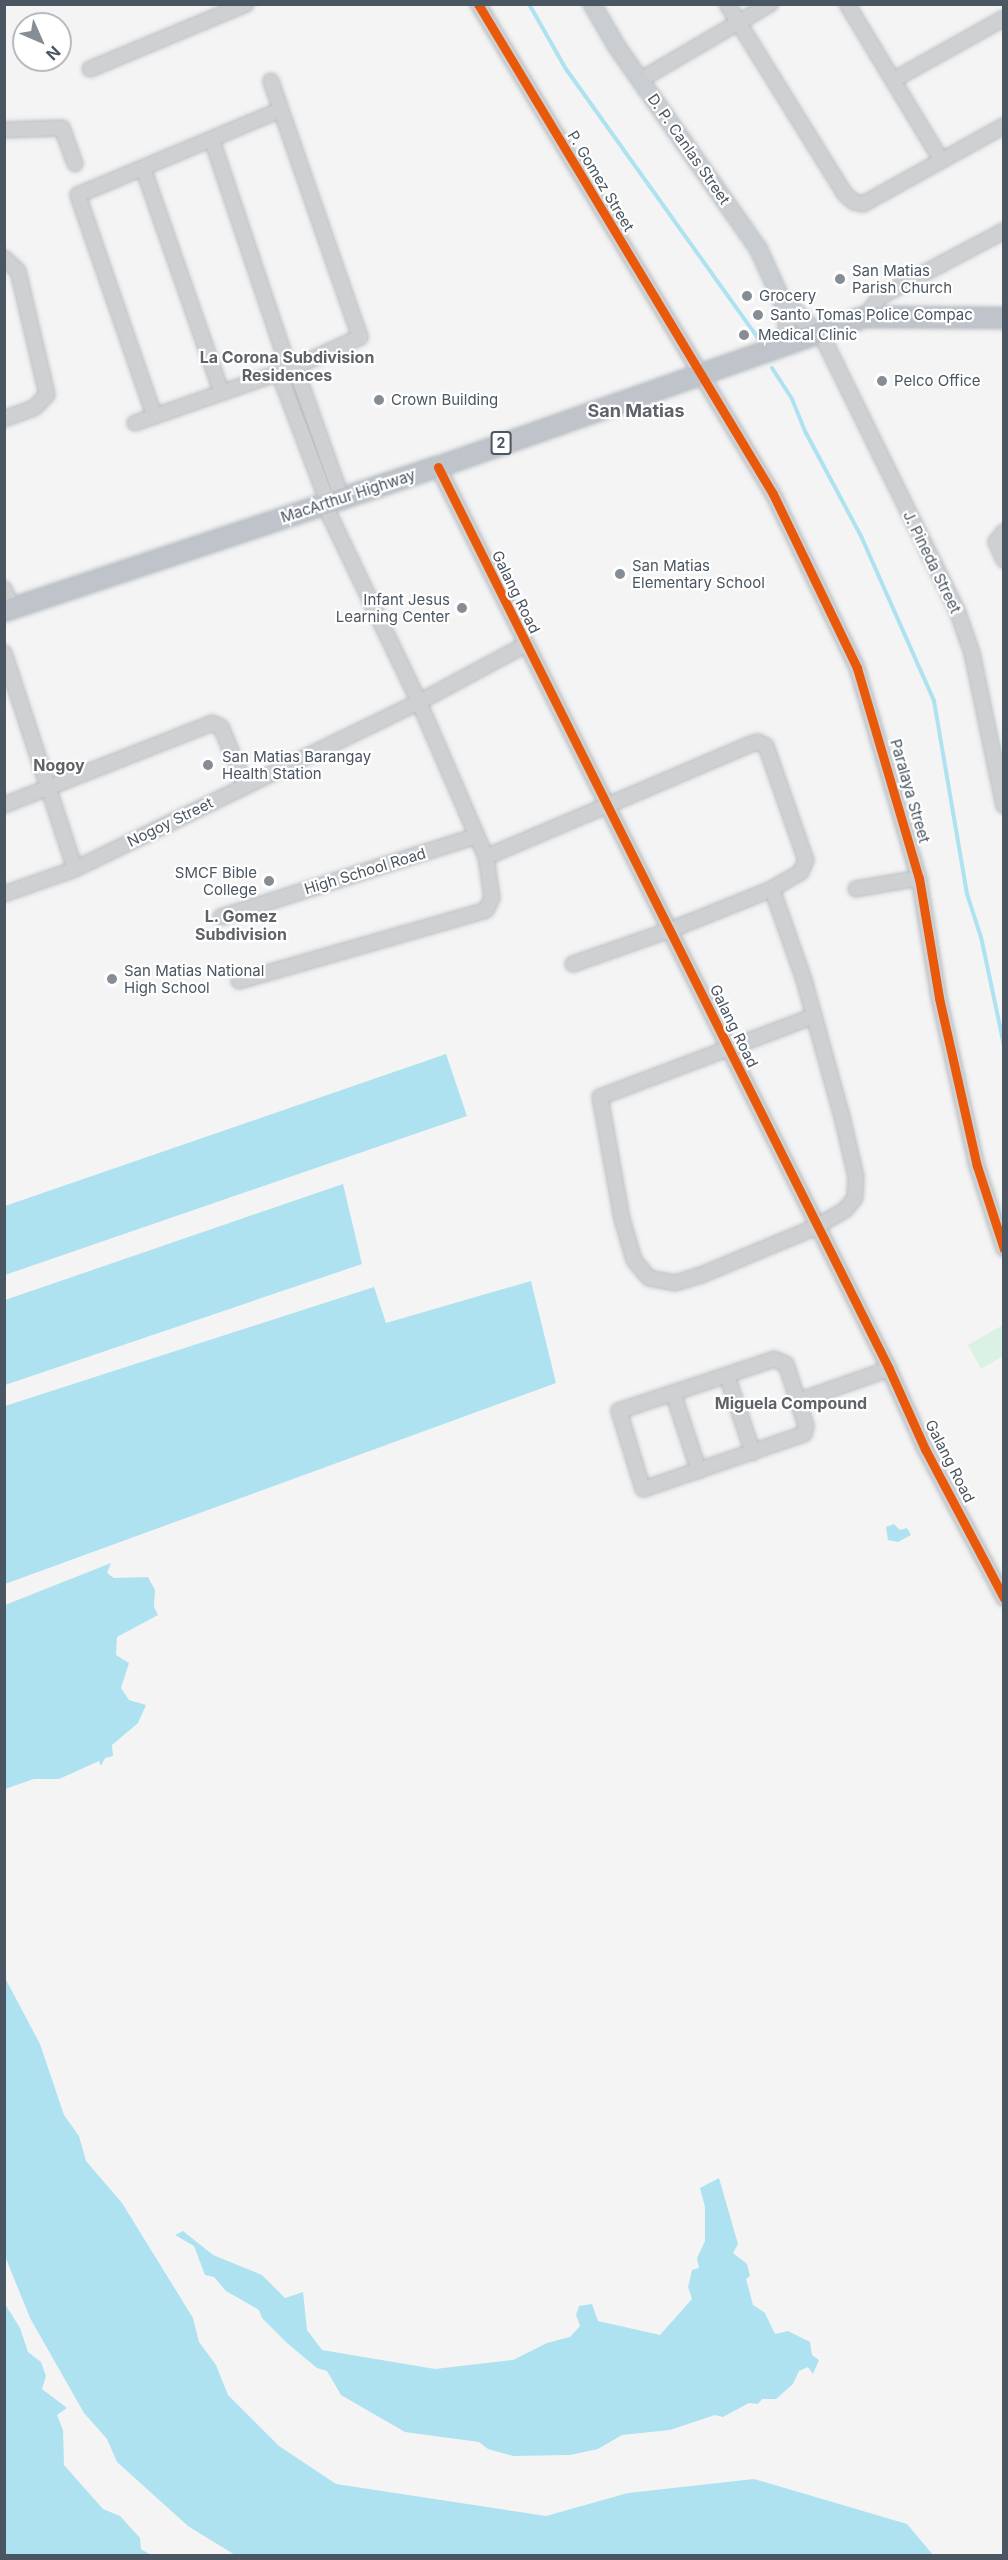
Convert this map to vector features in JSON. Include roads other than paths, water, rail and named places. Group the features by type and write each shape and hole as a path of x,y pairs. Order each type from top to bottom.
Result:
{"highway":[{"name":"MacArthur Highway","path":"8,609 438,467 866,317 1004,318"}],"main road":[{"name":"D. P. Canlas Street","path":"592,4 640,80 758,248 782,296 787,312 787,344"},
{"name":"D. P. Canlas Street","path":"782,296 818,333"}],"street":[{"path":"90,69 246,4"},
{"name":"P. Gomez Street","path":"478,4 699,374"},
{"path":"727,4 845,194 854,202 863,204 1004,126"},
{"path":"640,80 770,4"},
{"path":"847,4 895,79 941,160"},
{"path":"895,79 1004,18"},
{"path":"135,423 221,391 288,370 358,341 361,333 271,81"},
{"path":"154,416 78,195 280,110"},
{"path":"4,130 62,128 75,164"},
{"path":"212,140 331,502 486,857 492,898 486,910 239,981"},
{"path":"143,168 221,391"},
{"path":"866,317 880,296 1004,231"},
{"path":"4,258 18,271 47,395 34,408 4,419"},
{"name":"J. Pineda Street","path":"818,333 957,610 972,653 1004,806"},
{"name":"Paralaya Street","path":"699,374 773,494 856,668 919,878 939,998 977,1166 1004,1249"},
{"name":"Galang Road","path":"438,467 889,1369 925,1449 1004,1598"},
{"path":"1004,532 996,542 1004,560"},
{"path":"4,589 8,609"},
{"name":"Nogoy Street","path":"4,894 75,869 419,702 525,645"},
{"path":"4,653 75,869"},
{"path":"4,805 212,723 221,727 245,785"},
{"path":"486,857 605,804 751,744 763,743 806,860 801,872 771,889 670,930 573,964"},
{"name":"High School Road","path":"221,917 476,836"},
{"path":"856,889 919,878"},
{"path":"771,889 814,1016 856,1177 852,1204 816,1227 675,1283 649,1278 634,1260 600,1097 814,1016"},
{"path":"781,1359 786,1364 806,1426 804,1434 643,1488 619,1411 727,1376 781,1359"},
{"path":"798,1401 889,1369"},
{"path":"727,1376 753,1453"},
{"path":"673,1393 699,1471"}],"water":[{"path":"446,1054 467,1116 5,1275 5,1206"},
{"path":"343,1184 362,1264 5,1385 5,1300"},
{"path":"531,1281 556,1383 5,1584 5,1406 374,1287 386,1323"},
{"path":"894,1524 900,1530 907,1528 911,1535 898,1542 888,1540 886,1527"},
{"path":"111,1563 107,1573 114,1578 148,1577 155,1590 154,1607 158,1615 117,1637 116,1655 129,1663 121,1688 129,1700 146,1705 138,1723 112,1745 113,1756 105,1758 101,1766 99,1761 59,1779 34,1779 5,1789 5,1605"},
{"path":"4,1976 40,2044 64,2115 79,2136 86,2161 122,2203 193,2318 199,2342 216,2365 228,2395 279,2446 336,2484 546,2516 628,2493 754,2479 907,2524 933,2555 235,2555 188,2526 117,2462 107,2439 84,2413 30,2318 5,2256"},
{"path":"719,2178 738,2244 733,2253 747,2264 750,2276 746,2279 753,2305 765,2313 775,2334 788,2331 810,2342 812,2355 819,2360 813,2374 808,2367 799,2371 793,2384 776,2399 762,2399 758,2404 749,2403 723,2417 715,2415 670,2430 622,2435 598,2449 570,2455 513,2456 488,2449 479,2442 405,2432 341,2395 327,2371 317,2368 287,2343 262,2318 259,2310 226,2291 214,2277 205,2275 194,2246 175,2235 183,2231 213,2255 262,2275 285,2298 303,2292 307,2330 322,2350 435,2369 513,2360 547,2343 570,2337 580,2326 576,2315 579,2306 592,2304 598,2321 660,2335 692,2299 688,2287 692,2270 699,2268 697,2258 705,2241 705,2207 700,2188"},
{"path":"5,2304 20,2328 28,2352 41,2362 46,2376 42,2389 67,2408 57,2415 63,2430 64,2465 103,2509 120,2516 140,2538 141,2549 151,2555 5,2555"}],"waterway":[{"path":"529,4 566,69 762,344"},
{"path":"772,368 792,399 806,433 861,536 934,701 967,894 981,937 1004,1045"}],"place":[{"name":"San Matias Parish Church","path":"840,279"},
{"name":"Grocery","path":"747,296"},
{"name":"Santo Tomas Police Compac","path":"758,315"},
{"name":"Medical Clinic","path":"744,335"},
{"name":"Pelco Office","path":"882,381"},
{"name":"Crown Building","path":"379,400"},
{"name":"San Matias Elementary School","path":"620,574"},
{"name":"Infant Jesus Learning Center","path":"462,608"},
{"name":"San Matias Barangay Health Station","path":"208,765"},
{"name":"SMCF Bible College","path":"269,881"},
{"name":"San Matias National High School","path":"112,979"}],"district":[{"name":"La Corona Subdivision Residences","path":"287,366"},
{"name":"San Matias","path":"636,411"},
{"name":"Nogoy","path":"59,765"},
{"name":"L. Gomez Subdivision","path":"241,925"},
{"name":"Miguela Compound","path":"791,1403"}]}
